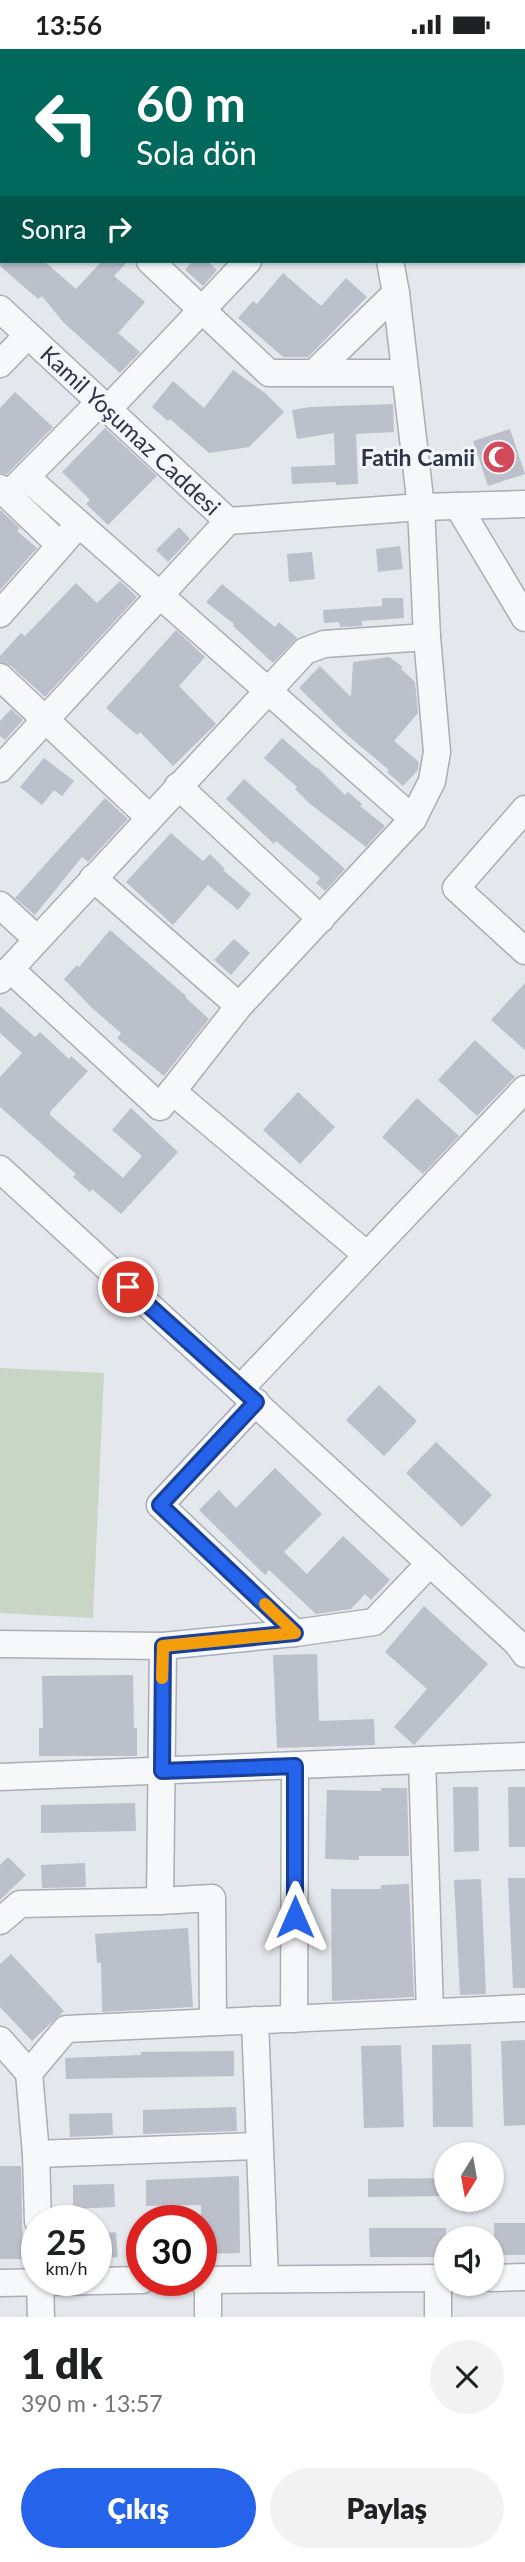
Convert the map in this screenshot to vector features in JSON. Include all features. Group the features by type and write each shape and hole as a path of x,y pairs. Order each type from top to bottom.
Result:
{"street":[{"path":"152,263 269,373 405,373"},
{"path":"11,487 104,406 246,263"},
{"path":"390,263 421,507 427,637 437,751 432,781 414,819 239,1006 160,1107 5,974 304,651 324,644 427,637"},
{"path":"314,373 396,293"},
{"name":"Kamil Yoşumaz Caddesi","path":"0,309 228,521 421,507 525,504"},
{"path":"0,364 29,335"},
{"path":"11,487 79,524 414,819"},
{"path":"11,487 60,545"},
{"path":"458,506 525,618"},
{"path":"0,769 228,521"},
{"path":"0,614 79,524"},
{"path":"0,677 149,817"},
{"path":"178,786 321,919"},
{"path":"525,809 456,888 525,951"},
{"path":"93,878 239,1006"},
{"path":"0,905 37,939"},
{"path":"295,1633 160,1505 367,1255 525,1089"},
{"path":"172,1091 367,1255"},
{"path":"0,1169 517,1643 525,1654"},
{"path":"0,1644 163,1646 374,1622 430,1563"},
{"path":"160,1901 163,1646"},
{"path":"0,1777 525,1756"},
{"path":"422,1760 430,2013"},
{"path":"294,2018 295,1766"},
{"path":"0,1921 20,1904 212,1898 213,2022"},
{"path":"29,2073 66,2029 525,2008"},
{"path":"255,2020 265,2279"},
{"path":"0,2041 29,2073 38,2205"},
{"path":"36,2154 260,2146"},
{"path":"504,2278 525,2277"},
{"path":"217,2280 434,2278"},
{"path":"0,2283 21,2282"},
{"path":"40,2296 41,2317"},
{"path":"206,2296 208,2317"},
{"path":"438,2317 440,2296"}],"green space":[{"path":"0,1368 104,1373 93,1618 0,1613"}],"building":[{"path":"0,263 46,263 76,289 100,263 126,263 114,276 145,302 118,333 140,352 120,373 64,323 42,296 38,299 0,266"},
{"path":"191,263 209,263 217,270 203,286 185,270"},
{"path":"283,273 321,306 346,278 367,297 308,357 283,357 238,318 253,301 257,304"},
{"path":"233,370 265,393 284,412 249,447 209,453 152,407 173,381 204,408"},
{"path":"15,392 53,427 7,474 0,473 0,408"},
{"path":"393,404 394,432 356,434 358,484 292,484 291,467 335,465 334,433 297,439 292,410"},
{"path":"105,428 157,476 108,525 86,504 90,500 62,472"},
{"name":"Fatih Camii","path":"510,429 525,474 488,486 473,441"},
{"path":"0,510 20,528 17,531 37,548 0,590"},
{"path":"179,527 190,539 168,562 156,550"},
{"path":"400,546 403,569 378,572 376,549"},
{"path":"312,552 315,579 289,582 287,554"},
{"path":"120,581 137,597 45,697 11,666 0,662 0,656 21,633 25,636 76,583 97,603"},
{"path":"222,584 275,627 279,622 297,638 273,663 233,626 234,624 206,602"},
{"path":"382,598 403,598 404,618 362,621 362,626 340,627 339,622 324,623 323,610 382,606"},
{"path":"176,630 205,657 179,686 216,724 173,766 140,732 137,735 106,708"},
{"path":"389,657 403,667 401,669 415,682 418,713 394,741 419,762 418,770 403,786 299,688 320,666 351,697 353,662"},
{"path":"11,709 23,720 5,740 0,736 0,721"},
{"path":"282,738 345,795 348,792 362,804 360,806 385,826 366,847 309,803 295,789 297,787 264,758"},
{"path":"44,758 74,781 62,796 54,790 42,805 20,787"},
{"path":"244,779 345,869 325,891 316,883 320,878 276,841 274,844 226,799"},
{"path":"105,798 128,819 88,862 82,857 35,915 15,898"},
{"path":"171,833 203,861 210,854 225,869 223,870 251,894 238,910 208,885 173,925 126,882"},
{"path":"110,930 209,1019 164,1076 117,1038 121,1033 64,979 77,965 79,967"},
{"path":"234,939 250,953 231,975 214,960"},
{"path":"525,983 525,1050 491,1020"},
{"path":"0,1006 35,1037 40,1032 69,1059 71,1056 88,1071 50,1115 123,1178 142,1156 112,1130 131,1108 178,1152 121,1214 73,1177 76,1174 0,1107 0,1077 22,1053 0,1033"},
{"path":"475,1040 515,1077 477,1116 438,1080"},
{"path":"298,1092 335,1127 300,1164 263,1130"},
{"path":"417,1098 459,1136 423,1174 382,1137"},
{"path":"379,1385 417,1421 384,1456 346,1420"},
{"path":"436,1442 492,1495 462,1527 406,1473"},
{"path":"275,1468 322,1514 284,1552 307,1574 343,1536 390,1580 371,1600 365,1594 351,1609 316,1614 269,1570 265,1575 199,1510 219,1490 236,1508"},
{"path":"424,1606 488,1664 414,1745 394,1727 427,1689 385,1652"},
{"path":"317,1654 319,1721 374,1719 375,1745 277,1748 273,1655"},
{"path":"133,1675 137,1756 39,1756 39,1728 43,1728 42,1676"},
{"path":"453,1787 478,1787 479,1851 454,1852"},
{"path":"508,1787 525,1787 525,1847 509,1847"},
{"path":"381,1788 407,1788 409,1856 359,1856 359,1860 325,1859 327,1790 381,1791"},
{"path":"135,1803 136,1831 41,1833 41,1805"},
{"path":"8,1857 26,1875 0,1900 0,1865"},
{"path":"85,1863 86,1887 42,1888 41,1865"},
{"path":"508,1878 525,1878 525,1988 513,1988"},
{"path":"481,1879 486,1994 460,1995 454,1880"},
{"path":"409,1884 414,1997 332,2001 331,1889 381,1889 381,1885"},
{"path":"188,1928 193,2007 102,2012 101,1963 97,1963 95,1934"},
{"path":"11,1954 64,2011 32,2041 0,2007 0,1964"},
{"path":"525,2040 525,2125 504,2126 501,2041"},
{"path":"471,2044 473,2127 433,2127 432,2045"},
{"path":"401,2045 404,2127 364,2128 361,2046"},
{"path":"234,2051 234,2076 66,2079 65,2058 141,2055 141,2052"},
{"path":"236,2107 237,2131 143,2134 143,2110"},
{"path":"112,2113 113,2135 70,2137 69,2114"},
{"path":"0,2166 21,2166 21,2259 0,2259"},
{"path":"239,2176 240,2253 217,2254 217,2205 146,2205 146,2180"},
{"path":"434,2178 434,2196 368,2197 368,2179"},
{"path":"114,2184 115,2207 73,2205 73,2185"},
{"path":"494,2223 525,2223 525,2255 504,2255 504,2226 494,2226"},
{"path":"369,2228 434,2228 434,2257 370,2257"},
{"path":"112,2232 116,2232 118,2257 112,2258"}],"slow traffic":[{"path":"162,1678 163,1646 295,1633 265,1604"}],"place":[{"name":"Fatih Camii","path":"499,457"}],"route":[{"path":"128,1287 256,1402 160,1505 295,1633 163,1646 162,1771 295,1766 295,1917"}]}
